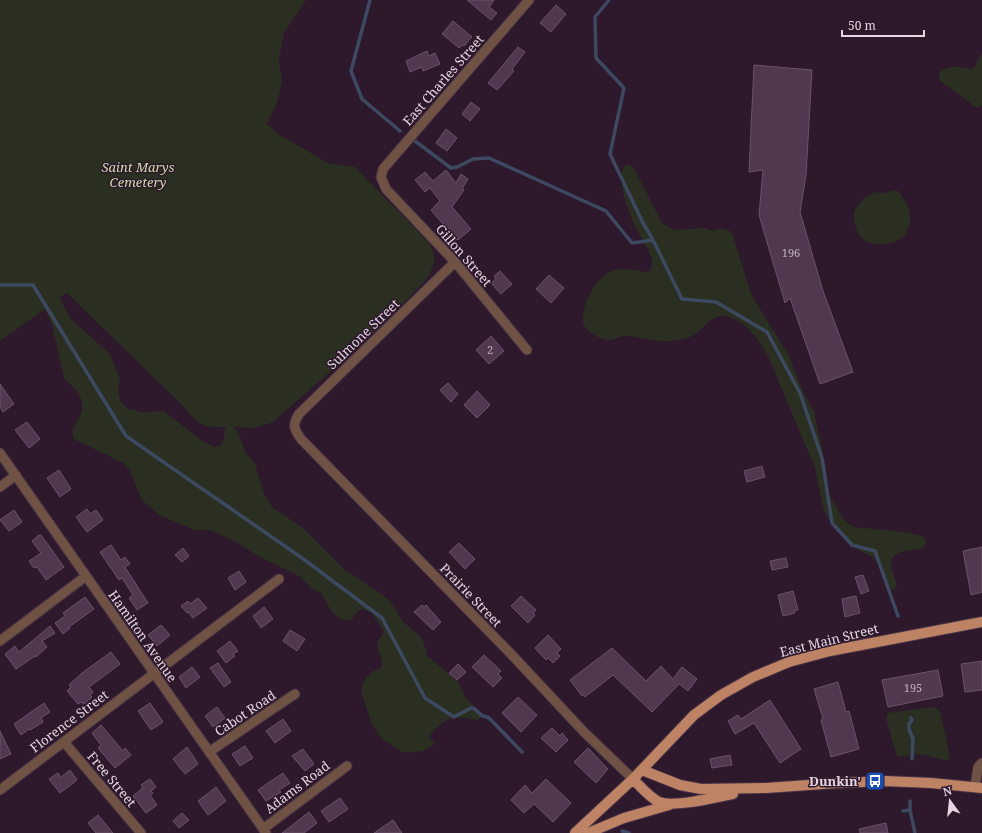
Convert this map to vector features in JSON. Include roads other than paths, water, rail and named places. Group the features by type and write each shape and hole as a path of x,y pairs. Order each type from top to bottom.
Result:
{"main road":[{"name":"East Main Street","path":"575,833 633,779 702,708 732,688 765,671 789,662 830,651 982,622"},
{"path":"642,770 680,785 694,788 766,788 880,781 931,782 979,787"},
{"path":"633,779 648,794 657,800 667,804 683,803"},
{"path":"588,833 632,815 657,808 766,788"}],"street":[{"name":"East Charles Street","path":"381,178 383,169 529,0"},
{"name":"Gillon Street","path":"381,178 386,189 455,262 527,350"},
{"name":"Sulmone Street","path":"294,426 295,420 299,414 455,262"},
{"name":"Prairie Street","path":"294,426 301,439 436,577 584,732 633,779"},
{"name":"Hamilton Avenue","path":"0,453 264,831"},
{"path":"0,487 16,475"},
{"path":"0,641 86,576"},
{"name":"Florence Street","path":"0,790 279,579"},
{"name":"Cabot Road","path":"209,752 295,694"},
{"name":"Free Street","path":"64,742 141,833"},
{"path":"979,787 978,768 982,763"},
{"name":"Adams Road","path":"264,831 347,766"}],"waterway":[{"path":"370,0 351,71 362,99 400,131"},
{"path":"609,0 595,17 596,58 624,88 610,154 643,223 653,240"},
{"path":"415,141 451,168 457,167 473,159 489,158 606,211 632,243 653,240 682,299 716,302 767,332 800,393 822,458 832,523 852,545 875,551 898,616"},
{"path":"0,285 33,285 126,436 302,558 382,618 425,698 454,717 471,708 475,709 481,715 489,718 522,752"},
{"path":"911,718 912,720 909,724 909,729 913,739 912,759"},
{"path":"910,801 910,810 915,833"},
{"path":"903,811 910,810"},
{"path":"622,831 629,833"}],"place":[{"name":"Dunkin'","path":"875,781"}],"park label":[{"name":"Saint Marys Cemetery","path":"138,174"}]}
